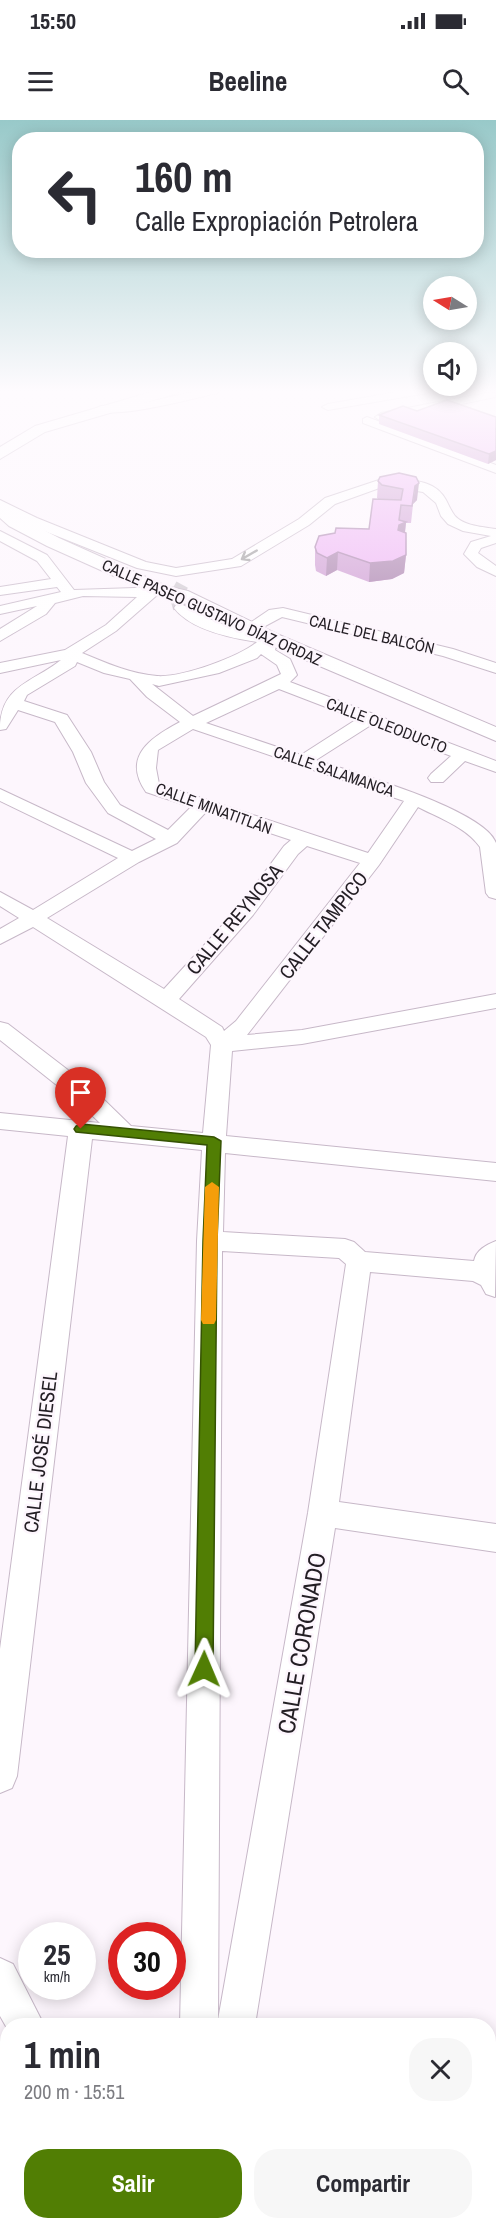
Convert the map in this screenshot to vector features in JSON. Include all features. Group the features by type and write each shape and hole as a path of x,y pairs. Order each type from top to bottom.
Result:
{"main road":[{"name":"CALLE PASEO GUSTAVO DÍAZ ORDAZ","path":"0,509 28,530 156,592 182,595 270,638 496,735"}],"street":[{"path":"0,504 32,521 142,565 176,572 236,563 304,522 330,501 362,488"},
{"path":"426,488 442,501 448,516 453,521 468,528 496,533"},
{"path":"0,535 42,558 66,588"},
{"path":"496,539 477,545 471,554 496,572"},
{"path":"183,583 188,578 216,567"},
{"path":"0,591 66,588 156,592"},
{"path":"0,610 50,598 66,588"},
{"path":"0,668 70,654 111,628 156,592"},
{"path":"0,636 41,611 50,598"},
{"path":"181,608 193,617 248,638 270,638"},
{"name":"CALLE DEL BALCÓN","path":"252,628 274,613 283,612 448,652 496,668"},
{"path":"70,654 137,678 159,681 213,670 251,655 270,638"},
{"path":"270,638 267,652 284,662 289,672 289,675 278,683"},
{"path":"0,725 25,689 69,663 70,654"},
{"name":"CALLE SALAMANCA","path":"137,678 153,694 193,724 415,799 466,824 483,837 489,847 496,886"},
{"name":"CALLE OLEODUCTO","path":"278,683 496,767"},
{"name":"CALLE MINATITLÁN","path":"278,683 156,742 149,750 147,763 149,784 152,788 202,806 372,861"},
{"path":"14,703 61,719 82,752 94,783 114,809 175,833"},
{"path":"303,761 368,719"},
{"path":"437,778 463,754"},
{"path":"0,794 132,858"},
{"name":"CALLE TAMPICO","path":"222,1045 244,1026 372,861 415,799"},
{"path":"0,938 175,833 202,806"},
{"name":"CALLE REYNOSA","path":"166,1000 246,911 291,850 304,839"},
{"path":"0,898 166,1000 214,1032 222,1045 214,1141 210,1241 199,2018"},
{"path":"222,1045 302,1037 496,1001"},
{"path":"0,1029 86,1096 125,1134"},
{"path":"0,1121 214,1141 496,1172"},
{"name":"CALLE JOSÉ DIESEL","path":"0,1776 81,1129"},
{"path":"210,1241 345,1249 359,1261 494,1273"},
{"name":"CALLE CORONADO","path":"237,2018 323,1513 359,1261"},
{"path":"323,1513 496,1538"},
{"path":"0,1977 21,2018"}],"building":[{"path":"400,488 415,488 412,506 401,505 399,520 406,522 399,525 398,530 406,533 406,555 393,561 370,563 338,552 327,558 317,553 315,547 319,536 335,533 336,528 369,529 373,499 401,500 403,489"}],"tunnel":[{"path":"177,594 183,583"},
{"path":"177,594 181,608"}],"slow traffic":[{"path":"209,1320 212,1187"}],"route":[{"path":"81,1129 214,1141 210,1241 204,1669"}]}
